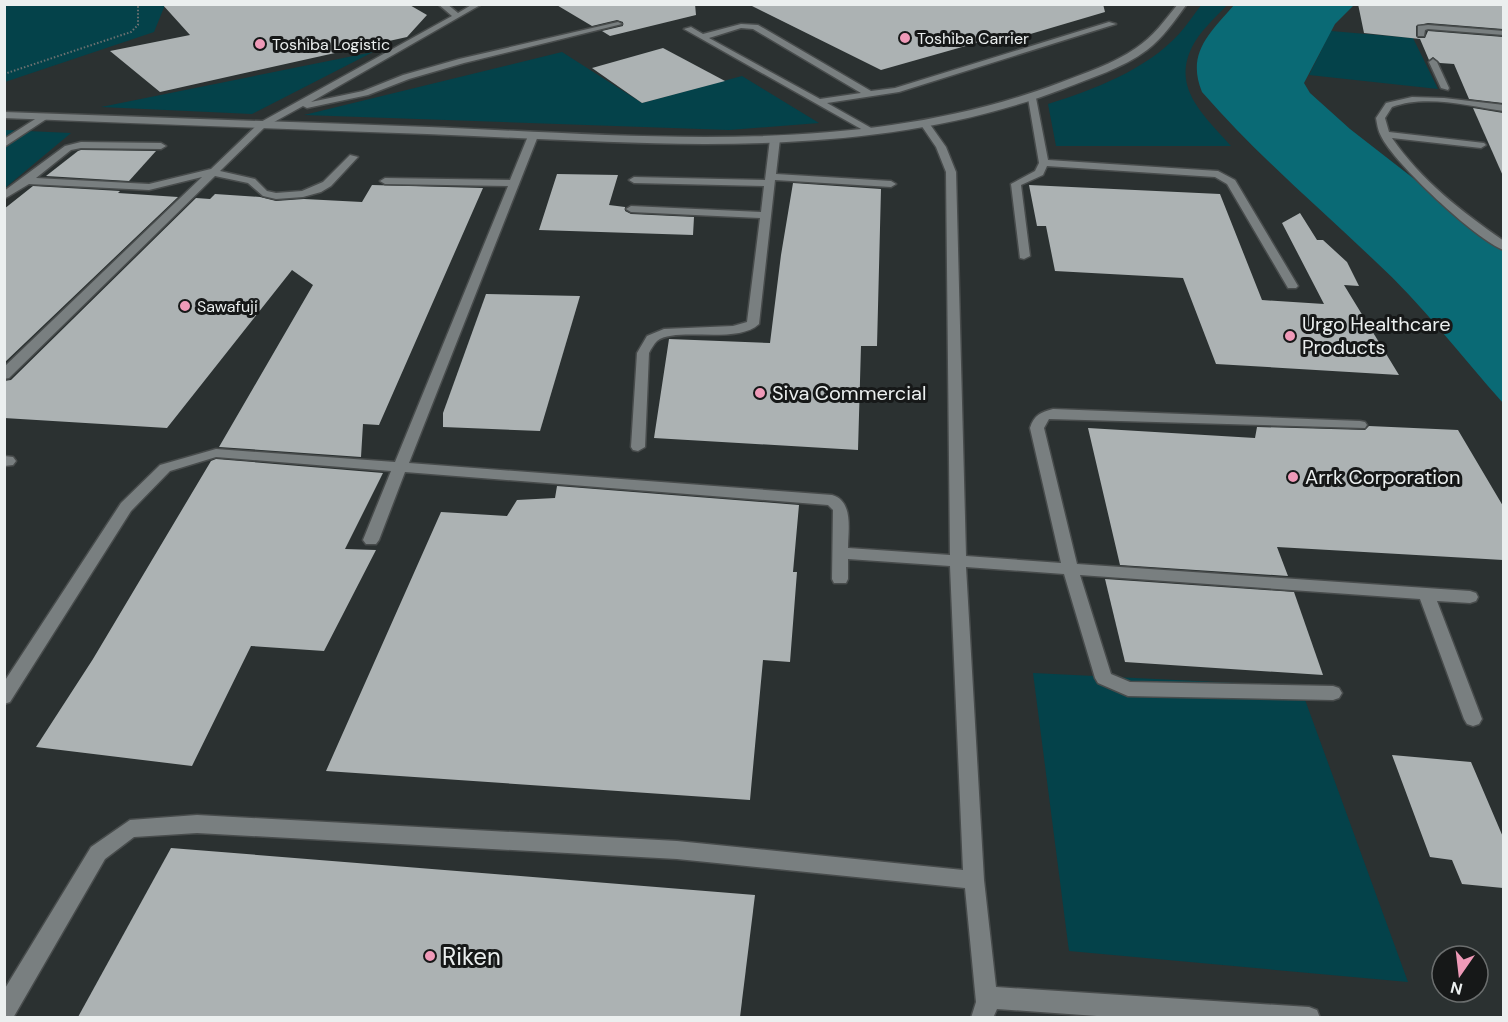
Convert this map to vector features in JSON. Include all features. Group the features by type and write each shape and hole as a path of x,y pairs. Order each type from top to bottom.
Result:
{"street":[{"path":"4,115 679,140 775,139 870,131 926,125 1032,98 1101,70 1140,51 1159,33 1183,4"}],"lane":[{"path":"441,4 458,16"},
{"path":"4,375 262,125 479,4"},
{"path":"293,108 365,93 406,77 618,24"},
{"path":"818,102 896,90 1112,24"},
{"path":"703,37 741,26 754,27 868,93"},
{"path":"1421,34 1421,28 1428,27 1503,33"},
{"path":"688,29 870,131"},
{"path":"1434,62 1445,88"},
{"path":"1024,256 1016,184 1039,173 1044,163 1032,98"},
{"path":"1503,108 1432,100 1396,101 1383,110 1380,118 1380,125 1386,135 1419,179 1503,247"},
{"path":"4,144 46,116"},
{"path":"926,125 941,147 951,172 958,561 974,880 985,1011"},
{"path":"1386,135 1481,145"},
{"path":"371,540 533,136"},
{"path":"638,447 643,353 651,339 664,333 734,330 753,324 775,139"},
{"path":"4,196 68,148 81,145 160,146"},
{"path":"27,181 149,187 211,172 250,181 263,193 276,196 303,194 317,190 327,184 353,157"},
{"path":"1044,163 1218,174 1231,182 1292,286"},
{"path":"634,180 771,180 891,184"},
{"path":"385,181 514,183"},
{"path":"631,209 766,215"},
{"path":"1332,693 1128,689 1104,678 1070,568 1037,428 1038,420 1043,415 1360,425"},
{"path":"4,697 126,507 165,468 216,453 832,500 840,509 840,579"},
{"path":"840,553 1470,597"},
{"path":"1426,594 1473,719"},
{"path":"4,1012 98,853 130,829 197,824 677,850 974,880"},
{"path":"985,1011 992,998 1309,1017"}],"path":[{"path":"4,74 131,32 138,25 138,4"}],"shaded area":[{"path":"1202,4 1227,5 1195,41 1187,62 1186,76 1194,101 1231,146 1056,146 1048,104 1101,85 1151,58 1179,34"},
{"path":"4,5 165,5 154,32 5,82"},
{"path":"1234,5 1354,5 1335,24 1304,83 1310,93 1350,129 1503,248 1503,403 1409,295 1264,158 1202,92 1197,66 1203,44"},
{"path":"1331,31 1413,38 1438,89 1309,75"},
{"path":"373,52 252,114 101,107"},
{"path":"562,52 642,103 742,76 819,123 729,130 304,115"},
{"path":"5,130 71,133 5,188"},
{"path":"1033,673 1300,686 1408,982 1069,951"}],"building":[{"name":"Toshiba Logistic","path":"162,4 408,4 427,15 407,37 160,92 110,51 190,35"},
{"path":"555,4 695,4 696,15 610,36 602,31 623,26 623,22 617,20 592,26"},
{"name":"Toshiba Carrier","path":"748,4 1103,4 1105,12 1010,40 1001,36 881,70"},
{"path":"1358,4 1503,4 1503,29 1428,23 1416,26 1416,36 1425,38 1428,31 1503,37 1503,103 1469,99 1454,64 1440,63 1433,57 1429,60 1420,39 1364,33"},
{"path":"663,48 725,81 642,103 592,68"},
{"path":"1473,108 1503,113 1503,176"},
{"path":"78,151 156,151 129,181 46,176"},
{"path":"557,174 618,175 609,205 625,207 625,211 631,214 694,217 693,235 539,230"},
{"path":"793,183 881,189 877,346 861,346 858,450 654,438 669,339 770,343"},
{"path":"372,185 483,188 379,425 363,424 361,457 219,447 313,285 292,270 167,428 4,418 4,381 11,380 196,198 210,199 215,194 260,197 276,201 304,199 362,202"},
{"path":"1029,185 1220,194 1262,300 1324,304 1282,223 1300,213 1317,240 1323,240 1347,262 1359,286 1344,285 1399,375 1216,364 1183,278 1055,271 1046,226 1037,226"},
{"path":"33,186 178,197 4,363 4,209"},
{"path":"486,294 580,296 540,431 443,427 443,413"},
{"name":"Arrk Corporation","path":"1369,426 1458,430 1503,506 1503,560 1277,547 1288,576 1120,565 1088,428 1255,438 1257,427 1365,430"},
{"path":"216,459 383,473 345,549 376,550 324,651 251,646 192,766 36,747 93,659 211,461"},
{"path":"557,486 799,505 793,572 797,572 790,662 763,660 750,800 326,771 441,512 507,516 517,500 555,498"},
{"path":"1105,579 1294,592 1323,675 1125,662"},
{"path":"1392,755 1471,762 1503,837 1503,888 1462,884 1452,860 1430,857"},
{"name":"Riken","path":"171,848 755,895 740,1017 78,1017"}],"place":[{"name":"Toshiba Carrier","path":"905,38"},
{"name":"Toshiba Logistic","path":"260,44"},
{"name":"Sawafuji","path":"185,306"},
{"name":"Urgo Healthcare Products","path":"1290,336"},
{"name":"Siva Commercial","path":"760,393"},
{"name":"Arrk Corporation","path":"1293,477"},
{"name":"Riken","path":"430,956"}]}
